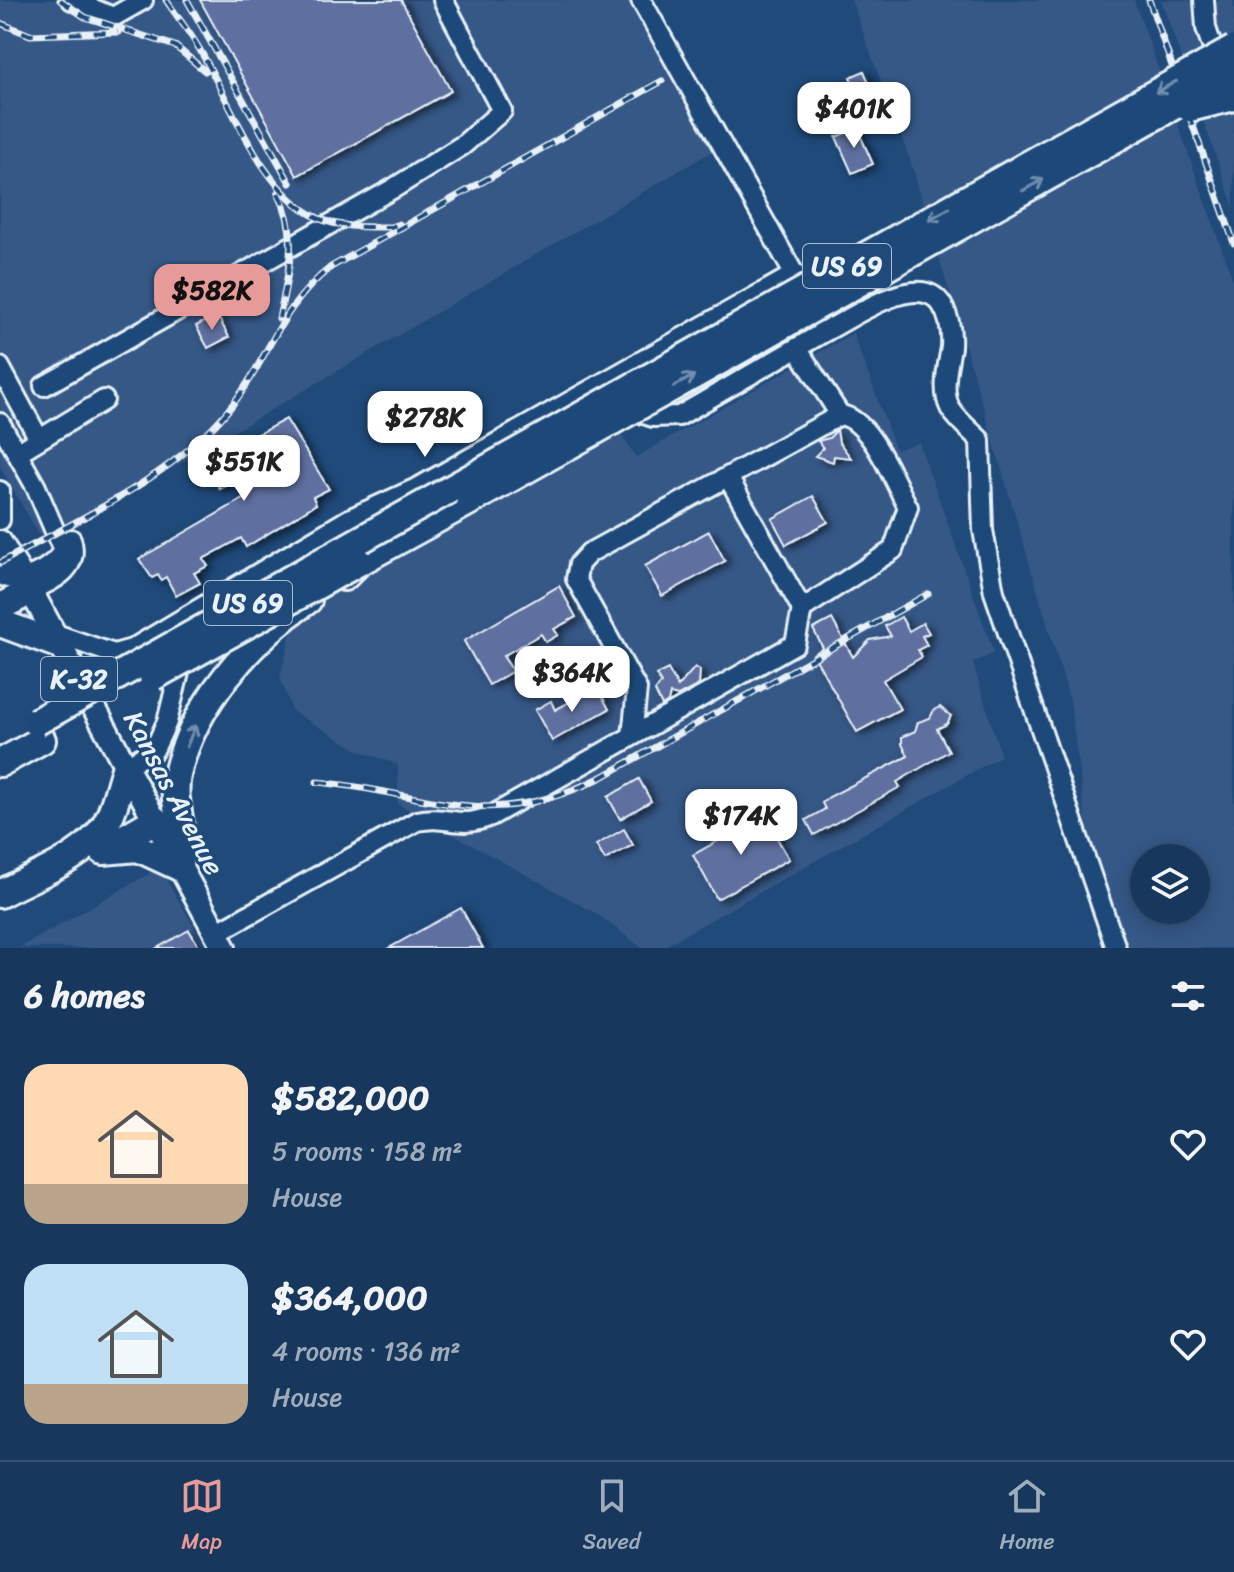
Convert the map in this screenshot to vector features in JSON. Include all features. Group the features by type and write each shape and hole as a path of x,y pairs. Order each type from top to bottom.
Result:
{"highway":[{"path":"1155,117 1228,60"},
{"name":"US 69","path":"0,763 39,731 1228,60"},
{"name":"US 69","path":"0,743 39,731 359,562 1155,117 1234,96"},
{"path":"103,851 138,848 179,867 176,776 195,726 232,671 289,613 342,579 359,562"},
{"path":"0,607 13,584"},
{"path":"0,623 57,639"},
{"path":"0,894 79,851 95,836 107,821 126,766"},
{"path":"0,909 155,820"}],"main road":[{"name":"Kansas Avenue","path":"0,542 13,584 57,639 220,941"}],"street":[{"path":"72,0 113,17 143,0"},
{"path":"44,386 394,188 463,145 502,111 443,0"},
{"path":"641,0 826,331"},
{"path":"1204,0 1206,28 1228,60 1234,96"},
{"path":"57,639 114,654 132,649 349,519 419,487 795,274"},
{"path":"126,766 154,750 167,722 184,655 632,408 653,417 679,416 826,331 901,293 920,289 937,297 949,316 952,336 945,393 951,410 980,440 983,530 994,592 1116,948"},
{"path":"797,348 840,415"},
{"path":"0,367 39,439"},
{"path":"17,453 104,400"},
{"path":"632,736 637,689 576,579 579,564 589,553 840,415 851,417 864,425 908,507 893,550 802,609"},
{"path":"0,423 36,487 63,550 56,560 13,584"},
{"path":"220,941 417,821 436,817 459,825 476,822 795,644 802,609 728,477"},
{"path":"0,491 0,520"}],"shaded area":[{"path":"0,0 629,0 713,151 44,543 0,467"},
{"path":"851,0 1134,0 1234,283 1234,948 1102,948 1070,701 912,166"},
{"path":"1161,0 1234,0 1234,208 1220,168"},
{"path":"853,333 896,450 919,443 994,653 973,663 1001,756 661,948 642,948 597,914 398,804 398,765 360,751 292,711 280,677 293,624 335,591 620,432 636,457"},
{"path":"159,868 207,948 19,948"}],"building":[{"path":"200,0 401,0 451,91 297,176"},
{"path":"864,71 878,104 864,110 850,77"},
{"path":"857,128 873,164 852,173 836,137"},
{"path":"217,315 229,337 208,348 196,326"},
{"path":"286,419 329,489 313,497 316,504 246,547 241,538 203,559 208,566 194,573 200,583 176,596 166,577 161,580 158,575 152,578 139,559 246,497 237,480 220,489 206,462"},
{"path":"837,430 839,442 851,458 834,456 833,462 815,456 823,448 818,441 829,438"},
{"path":"813,496 828,522 786,545 772,519"},
{"path":"709,531 725,561 662,596 645,566"},
{"path":"559,586 576,617 554,629 558,635 546,642 541,634 503,656 513,671 489,685 464,641"},
{"path":"901,617 909,631 923,623 929,633 922,636 927,645 918,650 922,657 883,680 900,709 857,732 813,654 823,648 813,629 832,619 853,657 870,640 891,636 885,626"},
{"path":"695,667 700,670 699,685 678,696 670,694 668,702 662,706 655,691 661,683 656,675 668,669 678,687"},
{"path":"597,687 609,709 552,741 535,710 551,701 555,710"},
{"path":"940,707 951,716 947,724 937,729 949,751 897,782 900,787 814,835 806,820 825,809 822,803 908,756 902,737 915,731 918,722 930,718 934,710"},
{"path":"639,779 651,801 620,819 608,797"},
{"path":"764,815 789,859 717,899 693,855"},
{"path":"624,829 633,845 605,860 596,845"},
{"path":"461,908 483,948 389,948"},
{"path":"189,930 200,948 157,948"}],"railway":[{"path":"60,0 85,17 175,46 205,71"},
{"path":"166,0 197,45 262,165 297,205 335,224 373,227 399,224"},
{"path":"187,0 290,183"},
{"path":"1149,0 1234,243"},
{"path":"0,23 30,35 118,32"},
{"path":"0,563 119,498 202,438 239,396 297,302 331,267 662,81"},
{"path":"278,193 285,208 290,239 279,318"},
{"path":"317,782 458,805 490,807 524,804 561,794 602,777 928,594"}]}
